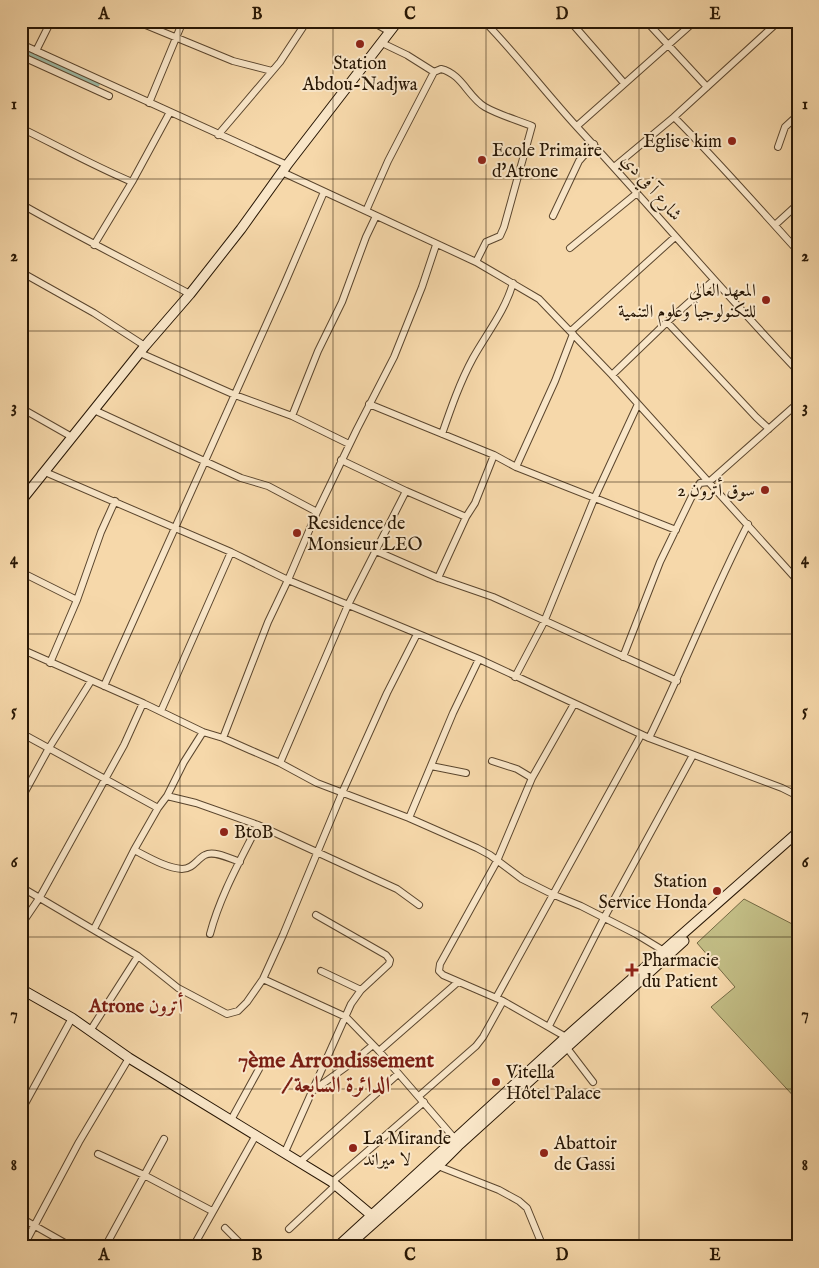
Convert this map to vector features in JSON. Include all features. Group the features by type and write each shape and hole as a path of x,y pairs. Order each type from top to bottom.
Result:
{"main road":[{"path":"21,501 190,294 398,21"},
{"path":"347,1247 455,1139 566,1037 798,832"},
{"path":"337,1247 438,1166 798,839"},
{"path":"21,989 72,1018 130,1058 334,1183 375,1217"}],"street":[{"path":"36,51 51,21"},
{"path":"136,21 233,61 272,71"},
{"path":"149,103 183,21"},
{"path":"218,134 280,62 308,21"},
{"path":"371,21 390,32"},
{"name":"شارع آ في دي","path":"484,21 513,50 675,237 798,371"},
{"path":"570,21 624,83"},
{"path":"646,21 707,86"},
{"path":"577,126 695,21"},
{"path":"614,167 674,117 779,21"},
{"path":"382,42 434,72"},
{"path":"21,44 218,134 324,192 476,262 539,299 612,374 798,581"},
{"path":"21,56 109,96"},
{"path":"366,211 388,161 434,72 441,69 448,70 485,107 532,126 504,227 500,236 486,242 476,262"},
{"path":"94,245 132,182 170,112"},
{"path":"778,147 785,127 798,115"},
{"path":"674,117 798,251"},
{"path":"21,128 107,172 132,182"},
{"path":"553,216 579,161 594,144"},
{"path":"104,686 324,192"},
{"path":"570,248 637,193"},
{"path":"21,204 94,245 190,294"},
{"path":"775,224 798,204"},
{"path":"292,416 318,351 342,302 366,237 376,216"},
{"path":"516,467 555,382 572,333 675,237"},
{"path":"223,738 268,622 317,512 341,460 394,357 433,258 436,245"},
{"path":"21,272 94,313 143,350 234,395 292,416 349,444"},
{"path":"612,374 714,280"},
{"path":"442,434 464,375 495,324 514,283"},
{"path":"667,322 756,418 769,429"},
{"path":"623,657 660,562 700,483 709,482 798,403"},
{"path":"369,404 494,455 516,467 676,530"},
{"path":"515,677 544,622 594,499 638,404"},
{"path":"21,408 72,437"},
{"path":"94,410 241,478 268,486 317,512"},
{"path":"438,578 466,516 475,503 494,455"},
{"path":"341,460 406,491 466,516"},
{"path":"45,472 231,552 288,580 479,659 649,738 751,776 798,796"},
{"path":"280,763 348,605 406,491"},
{"path":"50,663 78,600 101,532 115,502"},
{"path":"649,738 676,682 725,569 748,524"},
{"path":"376,551 438,578 493,597 676,682"},
{"path":"161,711 231,552"},
{"path":"21,572 78,600"},
{"path":"21,887 138,956 178,988 227,1014 238,1011 247,1002 263,979 342,793 387,693 418,634"},
{"path":"21,661 24,650 161,711 203,732 223,738 280,763 317,783 409,818 477,848 522,879 581,906 636,934 664,951"},
{"path":"409,818 453,713 479,659"},
{"path":"21,799 49,748 91,680"},
{"path":"21,925 40,897 124,745 143,703"},
{"path":"566,1037 503,1001 443,975 439,971 440,964 497,861 532,778 574,704"},
{"path":"94,929 134,850 203,732"},
{"path":"21,733 158,808"},
{"path":"496,998 641,734"},
{"path":"549,1026 604,918 693,755"},
{"path":"492,760 517,769 532,778"},
{"path":"431,766 466,773"},
{"path":"167,796 196,803 258,825 317,854 397,889 419,905"},
{"path":"210,934 222,896 258,825"},
{"path":"134,850 172,867 189,868 205,855 211,853 240,862"},
{"path":"285,1152 351,1004 361,990 389,964 390,960 386,955 316,915"},
{"path":"90,1031 138,956"},
{"path":"321,971 361,990"},
{"path":"263,979 346,1018 379,1051 455,1139"},
{"path":"379,1051 458,982"},
{"path":"419,1096 483,1037 503,1001"},
{"path":"22,1107 72,1018"},
{"path":"312,1090 350,1064 372,1045"},
{"path":"567,1048 593,1082"},
{"path":"23,1247 79,1142 130,1058"},
{"path":"231,1120 259,1069"},
{"path":"300,1162 398,1074"},
{"path":"289,1229 334,1183 424,1102"},
{"path":"193,1247 256,1135"},
{"path":"105,1247 164,1139"},
{"path":"98,1154 144,1175 212,1211"},
{"path":"438,1166 499,1190 519,1201 527,1208 543,1247"},
{"path":"21,1218 72,1247"},
{"path":"225,1228 244,1247"}],"shaded area":[{"path":"744,899 798,927 798,1101 711,1007 735,987 697,943"}],"waterway":[{"path":"21,49 97,84"}],"place":[{"name":"Station Abdou-Nadjwa","path":"360,44"},
{"name":"Eglise kim","path":"732,141"},
{"name":"Ecole Primaire d'Atrone","path":"482,160"},
{"name":"المعهد العالي للتكنولوجيا وعلوم التنمية","path":"766,300"},
{"name":"سوق أترون 2","path":"765,490"},
{"name":"Residence de Monsieur LEO","path":"297,533"},
{"name":"BtoB","path":"224,832"},
{"name":"Station Service Honda","path":"717,891"},
{"name":"Pharmacie du Patient","path":"632,970"},
{"name":"Vitella Hôtel Palace","path":"496,1082"},
{"name":"La Mirande لا ميراند","path":"353,1148"},
{"name":"Abattoir de Gassi","path":"544,1153"}],"district":[{"name":"Atrone أترون","path":"136,1005"},
{"name":"7ème Arrondissement / الدائرة السابعة","path":"336,1072"}]}
